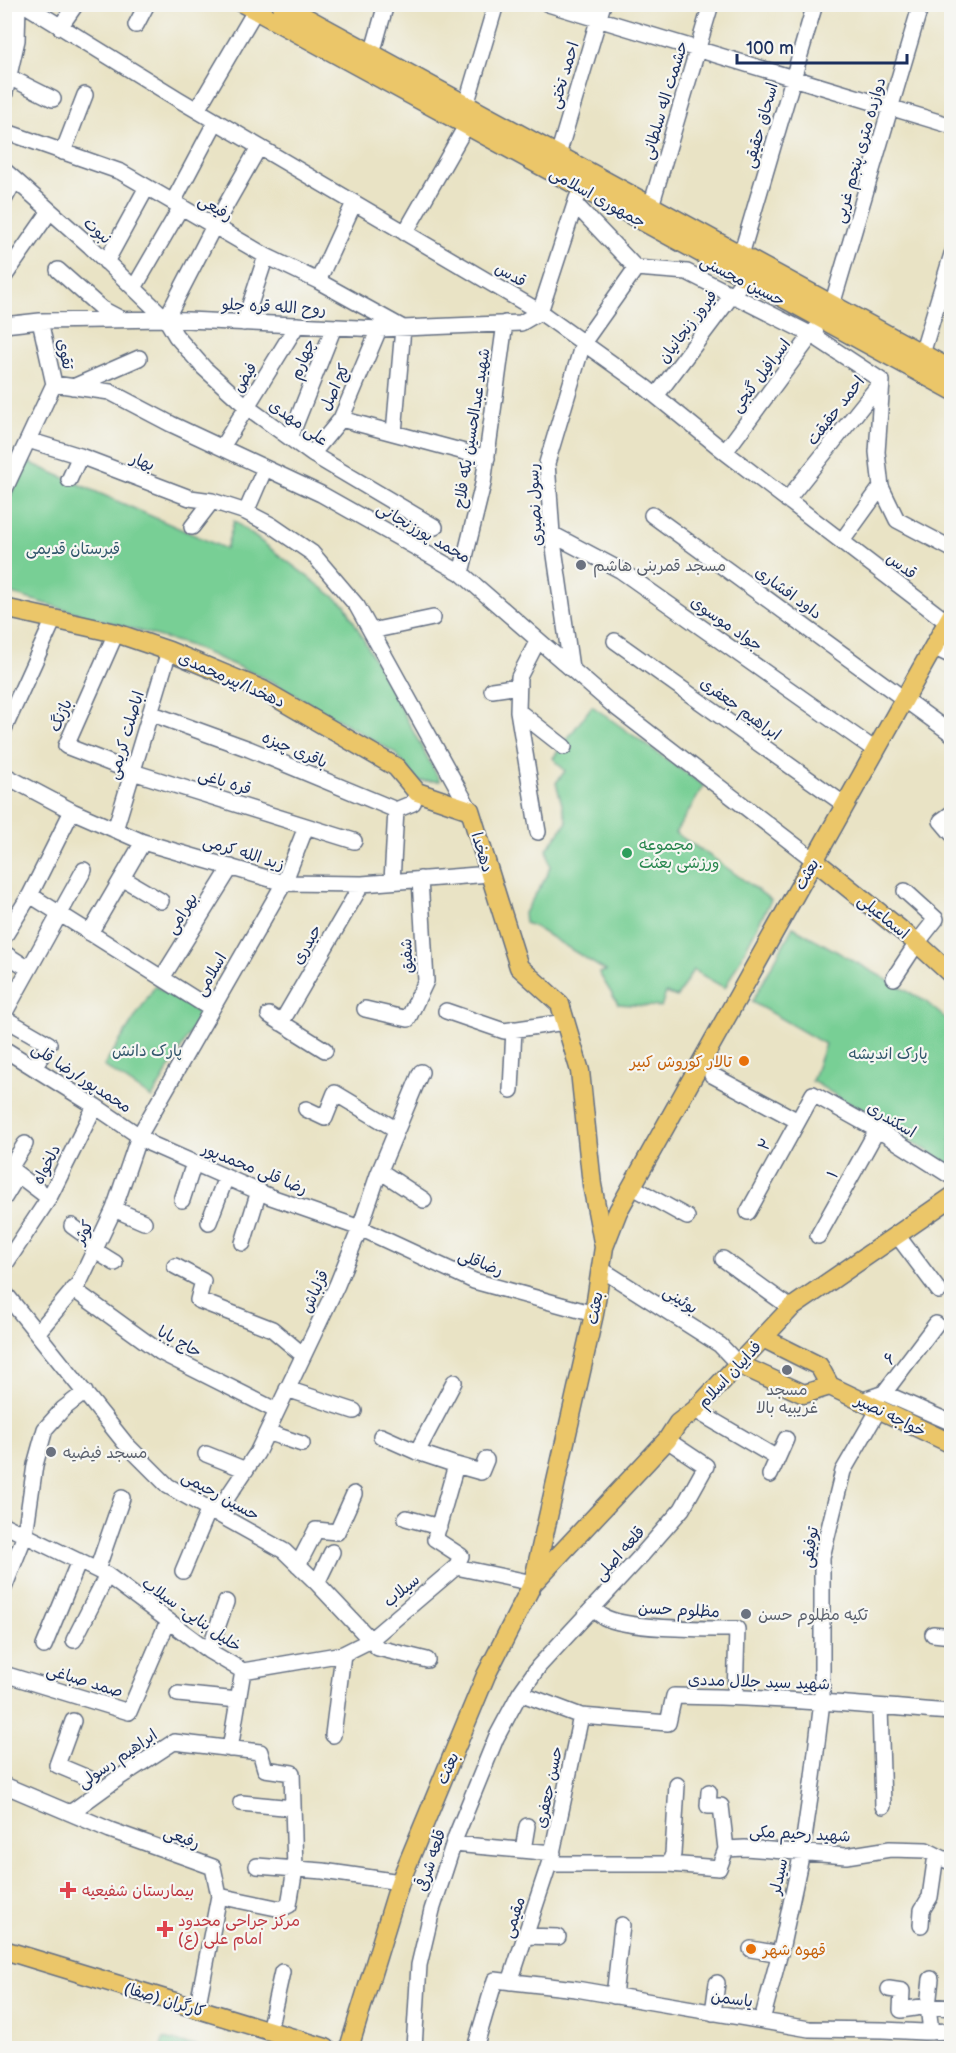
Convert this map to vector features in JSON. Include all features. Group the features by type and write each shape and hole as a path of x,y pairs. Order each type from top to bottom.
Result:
{"main road":[{"name":"جمهوری اسلامی","path":"281,4 741,255 822,320 922,354 951,370"},
{"name":"جمهوری اسلامی","path":"250,8 466,126 578,196 745,278 951,390"},
{"name":"دهخدا/پیرمحمدی","path":"4,608 116,633 169,651 263,690 396,767 417,792"},
{"name":"بعثت","path":"349,2049 400,1882 486,1675 533,1583 594,1314 604,1247 618,1211 950,620"},
{"path":"417,792 470,810"},
{"name":"دهخدا","path":"470,810 519,967 560,1004 580,1071 592,1185 604,1247"},
{"name":"اسماعیلی","path":"814,860 917,943 951,975"},
{"name":"فداییان اسلام","path":"533,1583 667,1440 678,1423 695,1410 791,1308 951,1197"},
{"path":"738,1364 804,1394 830,1386 819,1366 762,1338"},
{"name":"خواجه نصیر","path":"830,1386 861,1401 882,1401 951,1444"},
{"name":"کارگران (صفا)","path":"5,1950 326,2049"}],"street":[{"path":"4,97 17,40 18,4"},
{"name":"قدس","path":"24,4 197,110 540,312 656,396 787,500 950,620"},
{"path":"60,27 76,4"},
{"path":"136,25 147,4"},
{"path":"372,54 386,4"},
{"path":"466,105 496,4"},
{"path":"548,4 951,126"},
{"name":"احمد تختی","path":"558,155 603,4"},
{"name":"حشمت اله سلطانی","path":"651,206 711,4"},
{"name":"اسحاق حقیقی","path":"741,255 814,4"},
{"name":"دوازده متری پنجم غربی","path":"822,320 921,4"},
{"path":"197,110 250,8"},
{"path":"8,72 53,99"},
{"path":"63,152 85,95"},
{"path":"134,288 177,205 216,121"},
{"path":"405,233 466,126"},
{"name":"رفیعی","path":"4,131 121,172 266,256 318,281 403,328"},
{"path":"166,320 214,226 259,147"},
{"path":"4,200 10,175"},
{"name":"نبوت","path":"10,175 166,320"},
{"path":"106,262 147,187"},
{"path":"578,196 636,268"},
{"path":"540,312 578,196"},
{"path":"318,281 354,203"},
{"path":"4,277 50,211"},
{"path":"922,354 951,255"},
{"path":"244,323 266,256"},
{"name":"حسین محسنی","path":"636,268 687,272 733,295 822,320"},
{"name":"رسول نصیری","path":"571,668 552,534 547,463 583,343 636,268"},
{"path":"58,270 102,309 123,320"},
{"name":"فیروز زنجانیان","path":"656,396 745,278"},
{"name":"روح الله قره جلو","path":"4,325 40,321 166,320 379,329 520,323 540,312"},
{"name":"علی مهدی","path":"166,320 176,336 204,368 247,408 312,454 435,527"},
{"name":"احمد حقیقت","path":"787,500 882,381 822,320"},
{"name":"اسرافیل گنجی","path":"725,452 822,320"},
{"name":"تقوی","path":"4,491 54,384 40,321"},
{"name":"شهید عبدالحسین یکه فلاح","path":"461,573 483,484 505,323"},
{"name":"فیض","path":"222,447 297,325"},
{"name":"چهارم","path":"290,438 334,327"},
{"path":"394,433 403,328"},
{"name":"کج اصل","path":"312,454 340,419 379,329"},
{"path":"73,387 139,358"},
{"path":"882,381 876,452 881,487 897,520 951,549"},
{"name":"محمد پورزنجانی","path":"54,384 110,392 171,424 321,494 461,573 613,705 814,860"},
{"path":"340,419 487,458"},
{"name":"بهار","path":"28,440 80,456 190,498 212,501 246,512"},
{"path":"69,480 80,456"},
{"path":"246,512 265,468"},
{"path":"842,541 881,487"},
{"path":"192,527 212,501"},
{"name":"دهخدا","path":"246,512 271,525 312,553 357,606 470,810"},
{"name":"داود افشاری","path":"652,515 905,698 951,734"},
{"name":"جواد موسوی","path":"552,534 620,570 875,750"},
{"path":"371,631 433,618"},
{"path":"4,729 54,619"},
{"name":"باژنگ","path":"116,633 66,746 133,772"},
{"path":"538,640 519,677 518,711 538,832"},
{"name":"ابراهیم جعفری","path":"615,641 845,805"},
{"path":"933,647 951,656"},
{"name":"اباصلت کریمی","path":"115,830 169,651"},
{"path":"492,690 519,686"},
{"path":"518,711 564,747"},
{"name":"باقری چیزه","path":"150,713 249,749 396,810"},
{"name":"قره باغی","path":"133,772 236,802 354,841"},
{"name":"زید الله کرمی","path":"4,775 72,811 143,842 284,883 362,884 490,874"},
{"path":"392,881 396,810 413,803 417,792"},
{"path":"4,937 30,895 72,811"},
{"path":"951,813 941,821 951,834"},
{"name":"اسلامی","path":"139,1136 284,883 306,827"},
{"path":"90,933 143,842"},
{"name":"بهرامی","path":"162,978 231,867"},
{"path":"34,1068 49,1044 4,1016 84,870"},
{"path":"122,878 161,902"},
{"name":"شفیق","path":"365,1009 408,1018 426,981 420,879"},
{"name":"حیدری","path":"325,1050 275,1019 362,884"},
{"path":"894,978 936,919 905,891"},
{"path":"30,895 211,1009"},
{"path":"4,953 29,969"},
{"path":"446,1011 504,1031 565,1022"},
{"path":"511,1090 514,1029"},
{"name":"محمدپور/رضا قلی","path":"4,1049 139,1136"},
{"name":"قزلباش","path":"183,1571 213,1511 257,1453 337,1285 380,1171 421,1072"},
{"path":"712,1075 798,1121"},
{"path":"306,1109 325,1118 334,1093 397,1130"},
{"name":"۲","path":"748,1212 813,1094"},
{"name":"اسکندری","path":"813,1094 877,1130 951,1177"},
{"name":"دلخواه","path":"4,1266 49,1198 95,1106"},
{"name":"۱","path":"818,1236 877,1130"},
{"name":"رضا قلی محمدپور","path":"139,1136 151,1144 259,1191 360,1228"},
{"name":"کوثر","path":"38,1332 78,1283 114,1209 139,1136"},
{"path":"4,1198 11,1169 25,1144"},
{"path":"182,1200 194,1162"},
{"path":"11,1169 49,1198"},
{"path":"380,1171 424,1200"},
{"path":"208,1222 226,1177"},
{"path":"631,1186 687,1216"},
{"path":"243,1243 259,1191"},
{"path":"114,1209 144,1222"},
{"path":"72,1226 115,1263"},
{"name":"رضاقلی","path":"360,1228 474,1281 594,1314"},
{"path":"897,1235 939,1291"},
{"path":"723,1259 791,1308"},
{"path":"175,1266 203,1281 198,1300 272,1329 303,1355"},
{"name":"بوئینی","path":"601,1269 720,1345 738,1364"},
{"name":"حاج بابا","path":"74,1289 160,1352 277,1411"},
{"name":"حسین رحیمی","path":"6,1300 38,1332 125,1443 168,1486 284,1551 378,1648 427,1660"},
{"name":"۶","path":"882,1401 936,1324"},
{"path":"417,1452 454,1382"},
{"path":"287,1389 354,1411"},
{"path":"4,1588 25,1535 35,1465 45,1429 63,1409 85,1392"},
{"path":"882,1401 951,1423"},
{"name":"توفیقی","path":"822,1701 822,1557 843,1471 882,1401"},
{"path":"695,1410 777,1458"},
{"path":"267,1432 302,1444"},
{"path":"381,1436 417,1452 481,1472 486,1460"},
{"name":"قلعه اصلی","path":"520,1693 539,1666 682,1509 706,1466 667,1440"},
{"path":"770,1475 786,1440"},
{"path":"206,1454 246,1470"},
{"path":"456,1465 435,1539 460,1556 456,1567 533,1583"},
{"path":"298,1565 316,1530 337,1532 354,1494"},
{"path":"74,1640 102,1572 122,1498"},
{"path":"406,1518 439,1527"},
{"name":"خلیل بنایی- سیلاب","path":"4,1525 102,1572 209,1651 243,1671 343,1654 369,1641"},
{"path":"317,1583 332,1552"},
{"path":"44,1646 80,1561"},
{"name":"سیلاب","path":"369,1641 456,1567"},
{"path":"209,1651 226,1602"},
{"name":"مظلوم حسن","path":"593,1608 604,1617 624,1623 697,1629 737,1629 735,1696"},
{"name":"صمد صباغی","path":"4,1674 129,1712 168,1621"},
{"path":"933,1634 951,1636"},
{"path":"333,1735 343,1654"},
{"path":"230,1749 243,1671"},
{"name":"شهید سید جلال مددی","path":"520,1693 581,1716 668,1723 674,1696 735,1696 822,1701 951,1712"},
{"name":"قلعه شرقی","path":"414,2049 419,1965 432,1910 454,1844 496,1738 520,1693"},
{"path":"178,1694 238,1700"},
{"name":"سیدلر","path":"762,2020 780,1954 802,1852 822,1701"},
{"path":"880,1707 883,1806"},
{"name":"حسن جعفری","path":"551,1858 581,1716"},
{"path":"73,1721 57,1765 88,1778 99,1791"},
{"name":"ابراهیم رسولی","path":"69,1813 174,1742 260,1752 265,1769 292,1773 293,1808"},
{"name":"رفیعی","path":"4,1785 110,1830 213,1867 219,1896 197,2009"},
{"path":"669,1864 673,1854 677,1785"},
{"path":"709,1792 708,1806 721,1806 726,1849"},
{"path":"219,1896 281,1910 289,1905 296,1869 293,1808 241,1803"},
{"path":"523,1850 527,1826"},
{"name":"شهید رحیم مکی","path":"454,1844 523,1850 551,1858 719,1868 726,1849 745,1848 846,1856 890,1849 926,1850 951,1863"},
{"path":"921,1925 922,1910 930,1897 936,1855"},
{"name":"مقیمی","path":"510,1982 551,1858"},
{"path":"256,1866 323,1871 400,1882"},
{"path":"614,1996 622,1925"},
{"path":"525,1936 558,1937"},
{"path":"751,1949 780,1954"},
{"path":"269,2031 282,1972"},
{"path":"931,1979 928,2006 931,2032"},
{"path":"475,2049 495,1980 510,1982"},
{"name":"یاسمن","path":"510,1982 576,1989 809,2029 951,2031"},
{"path":"713,2013 717,1983"},
{"path":"889,1989 902,1991 901,2010 928,2006 951,2008"}],"green space":[{"name":"قبرستان قدیمى","path":"26,461 226,549 234,521 345,605 440,781 418,781 394,752 271,681 188,645 5,592 5,573 12,544 5,540 5,508"},
{"name":"مجموعه ورزشی بعثت","path":"592,706 704,786 675,833 771,900 725,988 693,970 677,997 666,993 661,1007 618,1004 599,973 606,971 525,923 524,913 547,876 550,866 547,849 567,822 556,783 565,771 553,758"},
{"name":"پارک اندیشه","path":"793,927 925,1001 951,1023 951,1165 812,1081 825,1044 752,1002"},
{"name":"پارک دانش","path":"155,986 201,1014 152,1098 104,1066"},
{"path":"163,2039 205,2048 161,2048"}],"place":[{"name":"مسجد قمربنی هاشم","path":"581,565"},
{"name":"مجموعه ورزشی بعثت","path":"627,853"},
{"name":"تالار کوروش کبیر","path":"744,1061"},
{"name":"مسجد غریبیه بالا","path":"787,1370"},
{"name":"مسجد فیضیه","path":"51,1452"},
{"name":"تکیه مظلوم حسن","path":"746,1614"},
{"name":"بیمارستان شفیعیه","path":"68,1890"},
{"name":"مرکز جراحی محدود امام علی (ع)","path":"165,1929"},
{"name":"قهوه شهر","path":"751,1949"}]}
